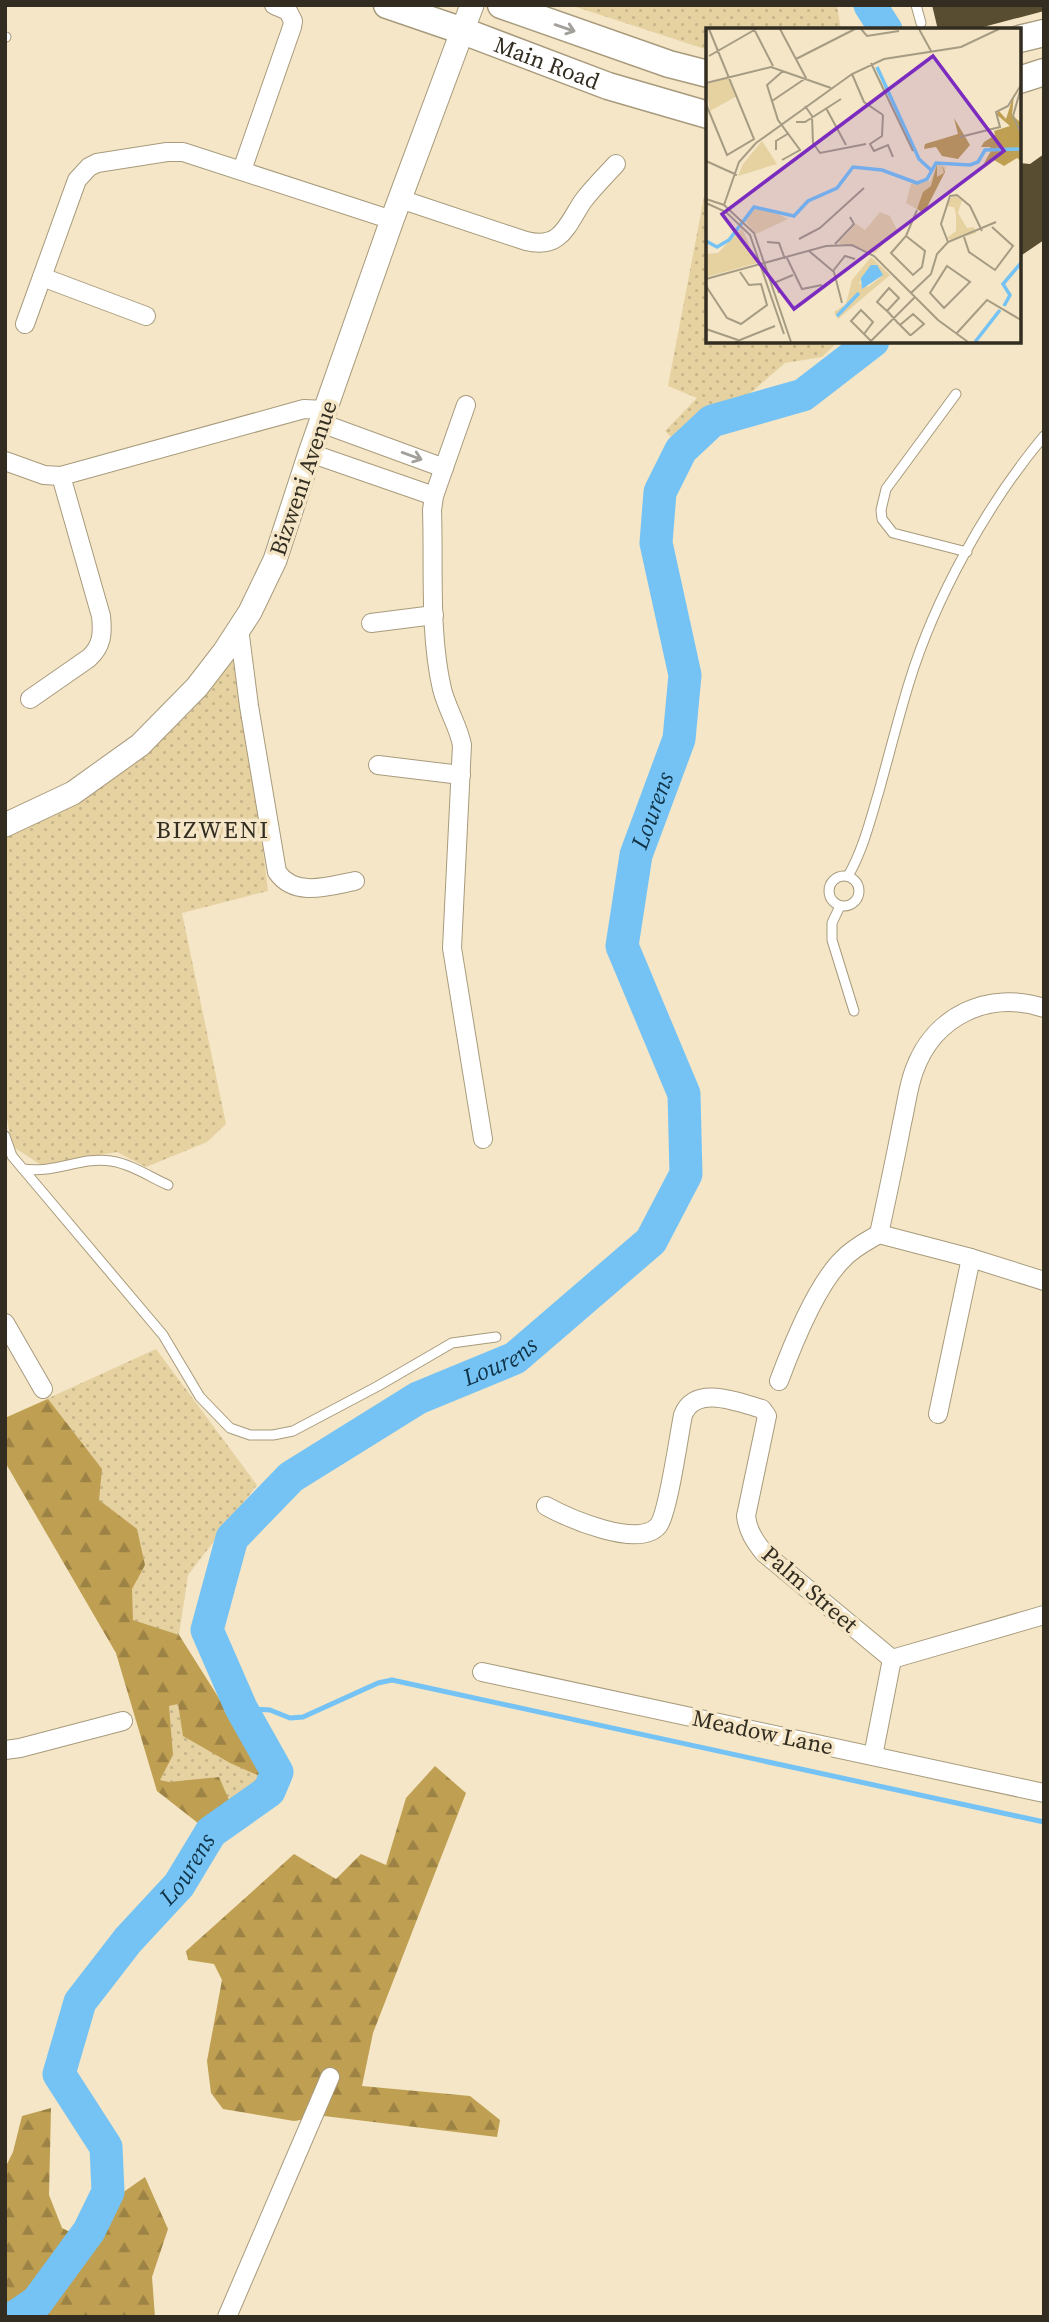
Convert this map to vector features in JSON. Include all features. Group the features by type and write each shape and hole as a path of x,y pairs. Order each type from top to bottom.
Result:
{"main road":[{"name":"Main Road","path":"387,5 608,86 706,114"},
{"name":"Main Road","path":"501,5 669,64 706,73"},
{"path":"1021,39 1044,33"},
{"path":"1021,81 1044,72"},
{"path":"1021,82 1044,88"}],"street":[{"path":"242,170 292,27 293,21 288,11 274,5"},
{"name":"Bizweni Avenue","path":"5,825 73,793 140,745 197,687 239,628 275,560 396,209 472,5"},
{"path":"25,324 77,180 89,167 97,163 175,151 347,205 396,209 526,241 546,243 560,236 584,200 616,163"},
{"path":"42,277 146,316"},
{"path":"466,405 434,496 434,615 442,688 459,732 461,775 452,948 483,1139"},
{"path":"5,461 44,475 61,477 304,408 444,468"},
{"path":"310,453 434,496"},
{"path":"30,699 89,658 102,637 101,617 61,477"},
{"path":"371,623 434,615"},
{"path":"239,628 277,872 283,880 304,888 355,881"},
{"path":"378,765 461,775"},
{"path":"879,1234 913,1071 931,1040 965,1010 982,1004 1027,1003 1044,1008"},
{"path":"779,1381 788,1355 834,1270 854,1249 879,1234 971,1258 1044,1281"},
{"path":"938,1414 971,1258"},
{"path":"5,1323 43,1389"},
{"name":"Palm Street","path":"547,1506 574,1520 594,1526 640,1534 652,1532 663,1518 683,1415 688,1405 700,1398 711,1397 758,1408 766,1413 747,1502 748,1527 754,1539 764,1553 892,1659"},
{"path":"873,1756 892,1659 1044,1615"},
{"name":"Meadow Lane","path":"482,1672 1044,1793"},
{"path":"5,1749 20,1748 123,1721"},
{"path":"227,2317 330,2077"}],"lane":[{"path":"916,5 921,23"},
{"path":"956,394 886,489 881,510 882,519 893,533 967,552"},
{"path":"848,876 866,836 906,692 922,647 967,552 1000,497 1044,436"},
{"path":"848,876 855,881 859,893 853,904 840,906 830,898 830,885 839,877 848,876"},
{"path":"840,906 832,923 832,940 854,1011"},
{"path":"5,1136 12,1156 163,1335 200,1397 230,1428 250,1435 273,1435 293,1431 452,1343 496,1338"},
{"path":"23,1169 47,1170 97,1160 111,1161 168,1185"}],"shaded area":[{"path":"570,5 837,5 841,28 706,28 706,49"},
{"path":"706,186 706,343 837,343 822,357 785,363 746,397 710,415 680,446 665,431 697,398 668,386"},
{"path":"235,658 240,661 268,891 182,913 226,1124 207,1142 146,1167 117,1152 41,1165 12,1146 5,1107 5,837 81,800 128,768 190,712"},
{"path":"156,1349 257,1485 188,1575 179,1635 256,1757 264,1778 232,1807 198,1823 157,1791 116,1653 5,1462 5,1418"}],"green space":[{"path":"48,1399 102,1469 99,1500 137,1529 145,1565 132,1589 133,1620 179,1635 256,1757 264,1778 230,1763 183,1736 178,1704 169,1706 173,1755 160,1780 169,1782 219,1777 232,1807 198,1823 157,1791 116,1653 5,1462 5,1418"},
{"path":"435,1766 466,1793 373,2033 362,2086 470,2096 500,2120 497,2137 324,2116 294,2121 223,2109 211,2093 207,2061 222,1980 214,1964 188,1960 186,1951 294,1854 336,1879 361,1854 386,1865 406,1798"},
{"path":"51,2108 49,2195 62,2228 98,2246 112,2200 145,2177 168,2229 152,2277 155,2317 5,2317 5,2168 13,2152 22,2116"}],"building":[{"path":"932,5 1044,5 1044,11 980,28 938,28"},
{"path":"1044,154 1044,240 1021,256 1021,163 1030,164"}],"waterway":[{"name":"Lourens","path":"870,5 885,28"},
{"name":"Lourens","path":"15,2317 37,2302 89,2231 108,2192 106,2147 59,2074 80,2002 128,1940 179,1885 211,1832 269,1791 277,1772 241,1708 207,1630 232,1538 291,1477 418,1398 515,1358 651,1241 686,1174 684,1094 622,946 636,855 679,739 685,675 656,543 660,492 681,450 712,421 803,395 870,343"},
{"path":"241,1708 270,1710 290,1718 303,1717 378,1683 392,1680 1044,1822"}],"district":[{"name":"BIZWENI","path":"213,830"}]}
